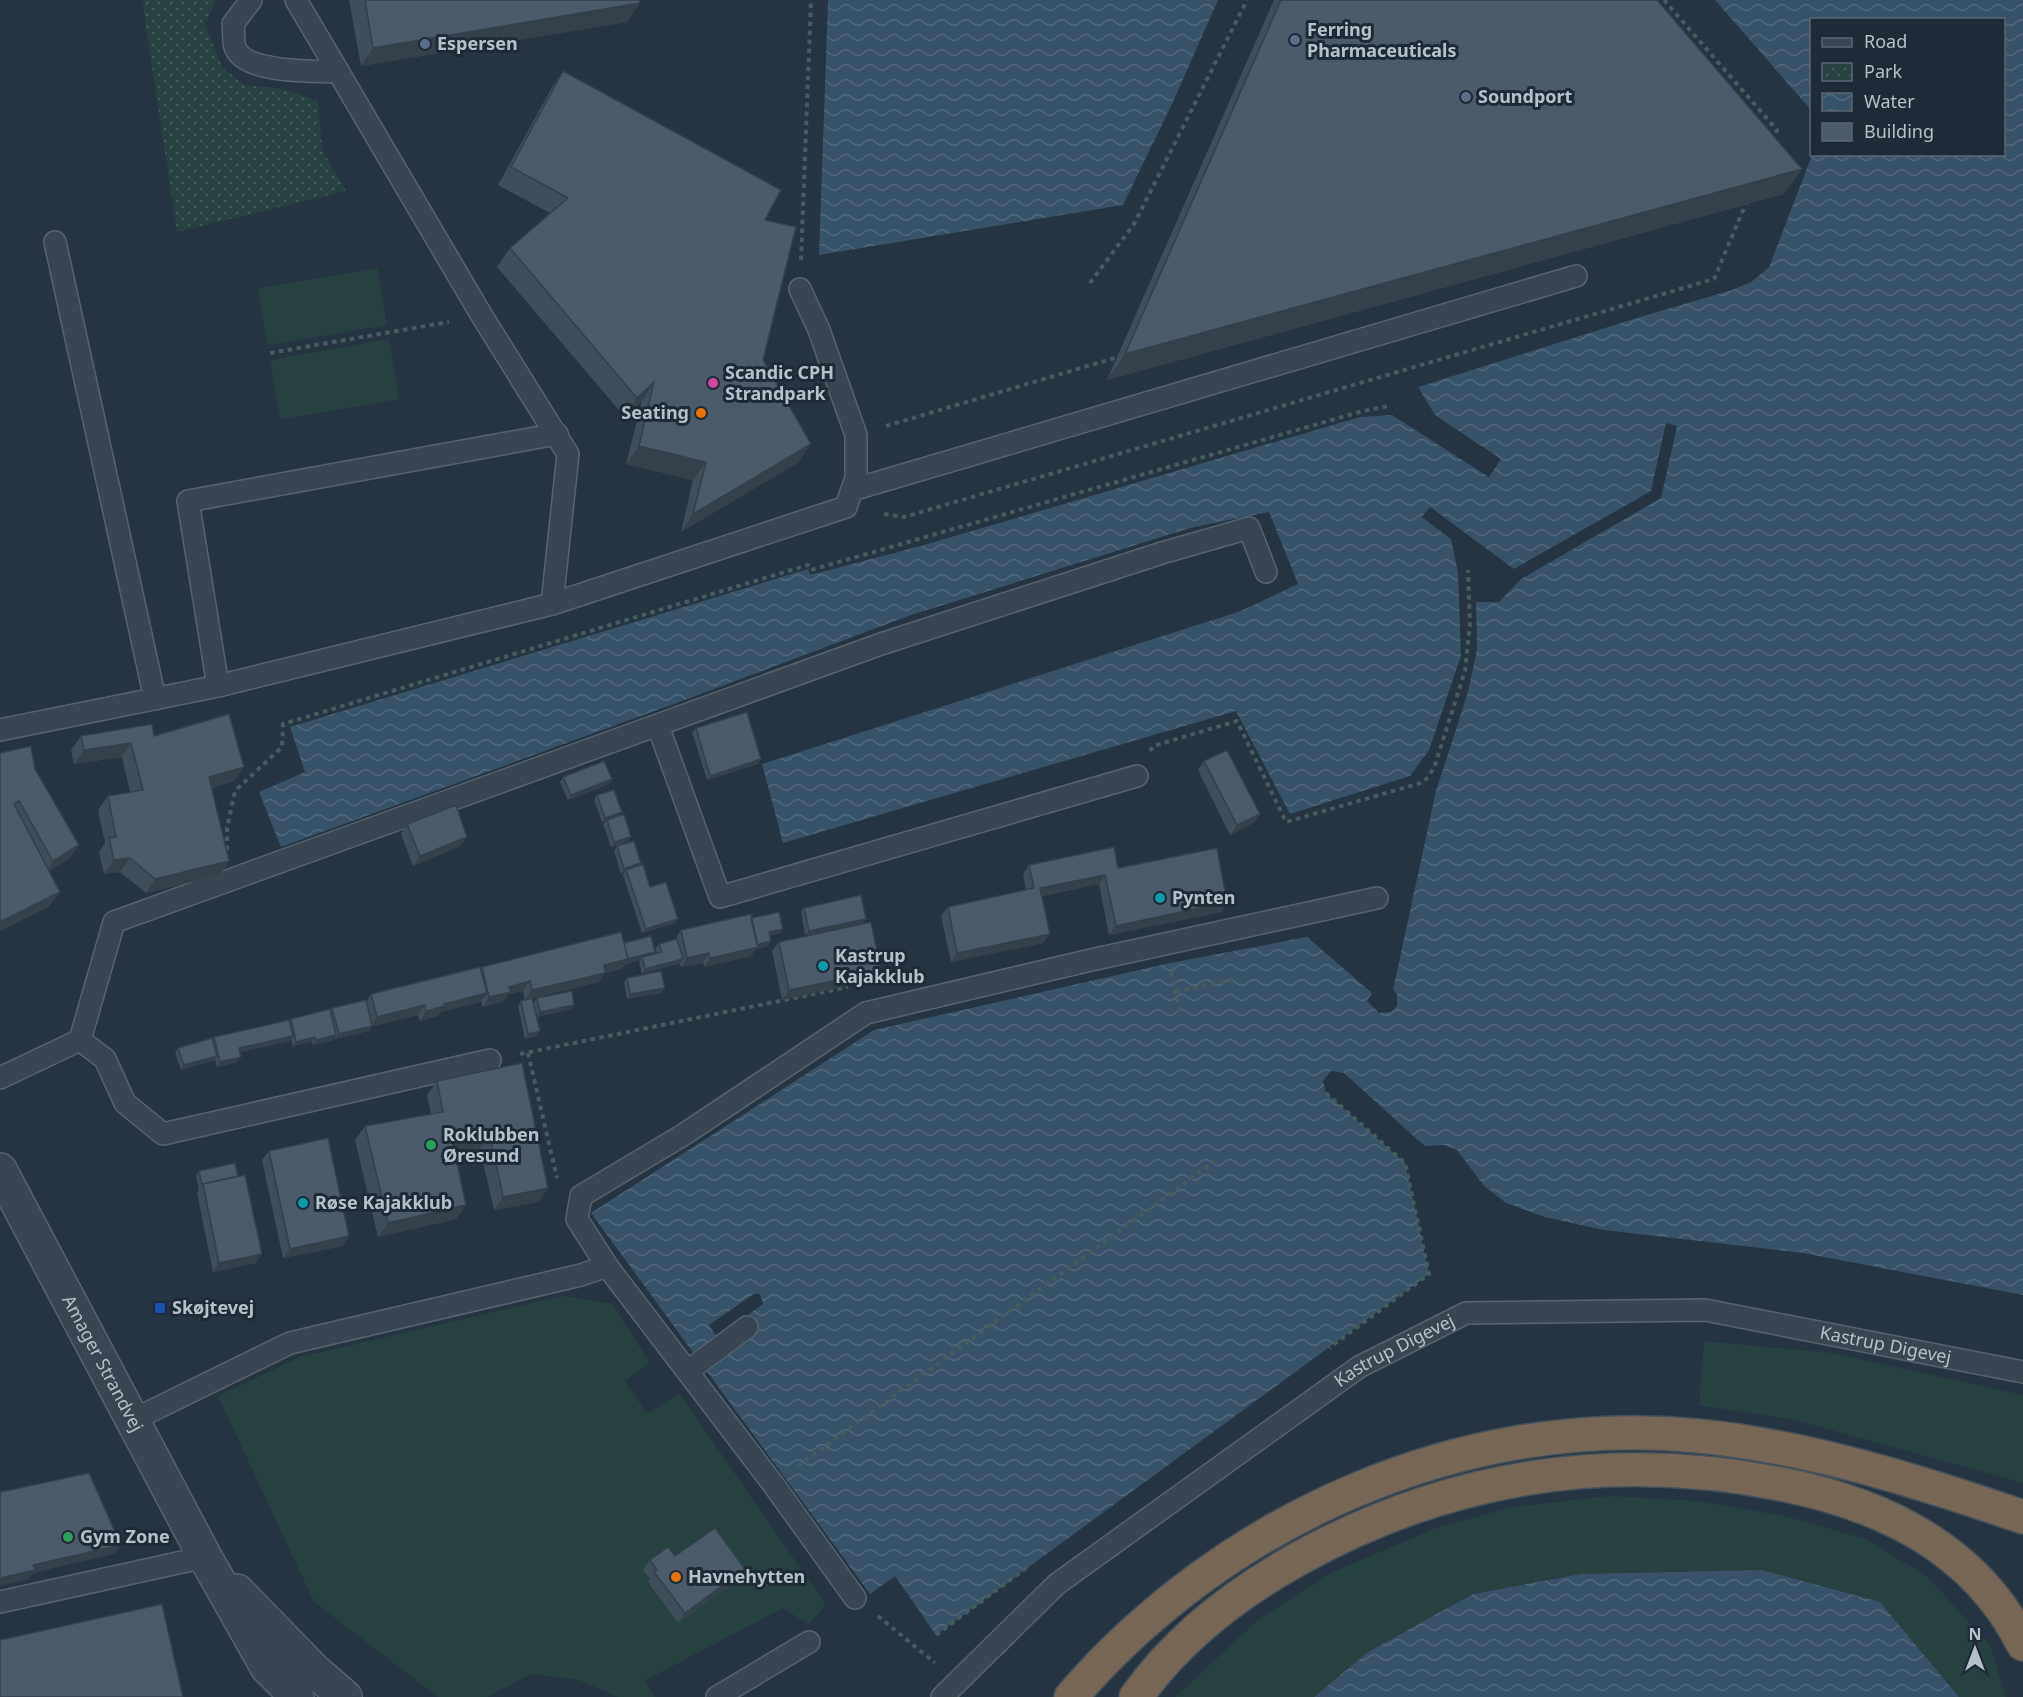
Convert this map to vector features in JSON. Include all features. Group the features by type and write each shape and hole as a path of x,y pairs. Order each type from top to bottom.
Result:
{"highway":[{"path":"1071,1697 1091,1674 1149,1620 1205,1575 1251,1544 1325,1503 1377,1481 1459,1455 1495,1447 1553,1438 1612,1433 1689,1435 1754,1443 1863,1467 2023,1517"},
{"path":"1136,1697 1151,1675 1197,1628 1248,1589 1338,1537 1450,1494 1529,1478 1607,1469 1695,1472 1761,1480 1848,1500 1885,1515 1916,1530 1946,1550 1978,1579 1999,1603 2023,1644"}],"street":[{"name":"Amager Strandvej","path":"0,1170 205,1557 267,1667 297,1697"},
{"name":"Amager Strandvej","path":"205,1557 316,1672 345,1697"}],"lane":[{"path":"251,0 233,24 235,48 246,61 270,68 339,72"},
{"path":"296,0 482,316 568,454 552,604"},
{"path":"55,242 155,699"},
{"path":"852,490 1576,276"},
{"path":"0,730 218,686 552,604 846,507 856,478 856,435 819,330 800,289"},
{"path":"218,686 188,501 556,434"},
{"path":"0,1078 80,1040 114,922 881,644 1162,553 1249,528 1266,572"},
{"path":"658,726 720,897 1137,776"},
{"path":"855,1599 773,1484 608,1266 577,1219 581,1196 683,1134 866,1013 1091,960 1377,898"},
{"path":"80,1040 105,1059 125,1103 163,1134 490,1060"},
{"path":"133,1420 290,1342 570,1278 608,1266"},
{"name":"Kastrup Digevej","path":"949,1689 1067,1577 1359,1367 1466,1313 1704,1310 2023,1372"},
{"path":"688,1371 747,1327"},
{"path":"0,1602 205,1557"},
{"path":"717,1697 809,1642"}],"path":[{"path":"800,289 811,0"},
{"path":"1090,283 1134,225 1247,0"},
{"path":"270,353 482,316"},
{"path":"856,435 1118,357"},
{"path":"226,881 226,828 234,790 282,747 283,724 808,565 811,570 1363,411 1389,406"},
{"path":"1137,776 1153,746 1237,721 1287,822 1424,782 1434,768 1465,670 1470,625 1468,570"},
{"path":"1170,963 1180,1012"},
{"path":"1161,977 1172,975"},
{"path":"1176,992 1235,979"},
{"path":"528,1053 553,1171 577,1219"},
{"path":"1326,1093 1405,1163 1429,1274 1326,1350"},
{"path":"773,1484 1215,1161"},
{"path":"936,1635 1035,1561"},
{"path":"855,1599 892,1625 949,1689"}],"green space":[{"path":"142,0 216,0 205,25 222,67 245,85 284,89 318,101 322,150 346,191 177,232"},
{"path":"377,268 387,325 267,345 258,288"},
{"path":"389,339 399,399 280,420 270,360"},
{"path":"563,1296 612,1304 650,1363 625,1381 647,1414 679,1393 826,1605 808,1624 783,1608 644,1681 655,1697 618,1697 579,1680 531,1674 487,1697 438,1697 314,1602 218,1396 300,1357"},
{"path":"1704,1341 1832,1353 2023,1395 2023,1483 1795,1420 1699,1405"},
{"path":"1610,1496 1697,1501 1785,1516 1865,1539 1928,1577 1990,1646 2006,1697 1959,1697 1880,1602 1762,1570 1581,1574 1473,1594 1368,1652 1314,1697 1175,1697 1259,1619 1333,1572 1436,1528 1512,1507"}],"water":[{"path":"828,0 1218,0 1172,104 1123,205 819,255"},
{"path":"1708,0 2023,0 2023,1295 1803,1253 1604,1230 1545,1217 1506,1203 1484,1186 1457,1150 1445,1145 1426,1146 1344,1073 1331,1071 1323,1081 1326,1093 1405,1163 1429,1274 936,1635 895,1576 870,1594 591,1213 874,1030 1170,963 1307,937 1372,993 1367,1001 1379,1013 1391,1012 1397,1006 1397,994 1393,990 1436,791 1410,776 1290,814 1236,711 783,843 762,764 1241,611 1298,584 1269,512 1190,528 911,615 281,847 259,792 305,772 290,727 808,569 810,575 921,546 1360,417 1392,415 1418,387 1523,351 1732,290 1751,282 1769,267 1811,156 2005,156 2005,18 1810,18 1810,120"},
{"path":"1762,1570 1880,1602 1959,1697 1314,1697 1368,1652 1473,1594 1581,1574"}],"pier":[{"path":"1705,0 1715,0 1810,109 1810,122"},
{"path":"1810,145 1812,156 1769,267 1751,282 1418,387 1424,381 1522,349 1731,287 1750,279 1766,265"},
{"path":"1418,387 1435,415 1501,459 1489,477 1392,415"},
{"path":"1666,423 1677,426 1661,498 1521,579 1499,602 1476,602 1477,649 1468,692 1436,791 1410,776 1429,750 1461,656 1458,572 1451,539 1422,517 1430,507 1514,569 1651,491"},
{"path":"754,1294 760,1294 763,1304 717,1337 709,1325"}],"building":[{"path":"365,0 639,0 640,3 373,48"},
{"name":"Soundport","path":"1281,0 1657,0 1802,169 1125,354"},
{"path":"563,71 781,190 765,220 796,227 763,360 811,444 693,514 706,462 639,446 654,382 637,398 510,248 568,198 511,167"},
{"path":"747,712 761,759 710,776 696,728"},
{"path":"229,714 244,767 209,777 229,861 155,879 130,858 114,860 109,838 116,837 108,796 143,790 131,743 84,750 81,736 152,724 154,736"},
{"path":"31,746 35,769 79,845 53,861 19,801 14,804 60,892 0,922 0,753"},
{"path":"1227,750 1260,814 1237,825 1204,761"},
{"path":"604,761 612,779 571,795 563,777"},
{"path":"614,790 622,812 605,818 597,795"},
{"path":"456,805 467,837 420,856 407,824"},
{"path":"624,814 631,837 614,842 607,820"},
{"path":"634,841 641,863 624,869 617,846"},
{"path":"1114,847 1118,868 1217,848 1227,902 1116,926 1105,875 1040,888 1050,934 957,953 948,907 1034,888 1029,865"},
{"path":"643,864 650,887 666,882 678,919 646,929 626,870"},
{"path":"861,895 866,919 809,931 804,908"},
{"path":"779,912 783,929 769,932 771,941 757,945 751,918"},
{"path":"751,914 758,947 710,958 709,953 687,958 681,930"},
{"name":"Kastrup Kajakklub","path":"871,922 881,971 789,990 779,942"},
{"path":"621,932 628,959 604,965 605,973 532,990 530,981 509,987 511,992 489,997 482,967"},
{"path":"651,936 655,952 628,959 624,943"},
{"path":"677,939 683,959 645,969 642,957 662,952 659,944"},
{"path":"480,967 487,993 426,1011 425,1005 377,1017 371,994"},
{"path":"661,971 665,988 630,994 627,978"},
{"path":"572,991 574,1005 540,1012 537,998"},
{"path":"532,998 540,1031 528,1034 521,1001"},
{"path":"366,1000 372,1026 339,1034 332,1008"},
{"path":"330,1009 336,1035 296,1042 291,1019"},
{"path":"289,1020 293,1036 239,1048 241,1057 220,1062 214,1037"},
{"path":"212,1038 217,1056 184,1065 178,1048"},
{"path":"522,1063 548,1188 503,1197 490,1135 453,1144 466,1205 388,1223 365,1126 443,1112 437,1081"},
{"name":"Røse Kajakklub","path":"328,1138 349,1236 290,1249 269,1151"},
{"path":"235,1163 238,1176 202,1185 199,1171"},
{"path":"245,1175 262,1254 219,1263 203,1184"},
{"path":"89,1473 121,1545 33,1565 35,1570 0,1578 0,1492"},
{"path":"715,1528 745,1569 685,1613 654,1572 657,1570 650,1560 668,1547 675,1556"},
{"path":"162,1604 183,1697 0,1697 0,1640"}],"place":[{"name":"Ferring Pharmaceuticals","path":"1295,40"},
{"name":"Espersen","path":"425,44"},
{"name":"Soundport","path":"1466,97"},
{"name":"Scandic CPH Strandpark","path":"713,383"},
{"name":"Seating","path":"701,413"},
{"name":"Pynten","path":"1160,898"},
{"name":"Kastrup Kajakklub","path":"823,966"},
{"name":"Roklubben Øresund","path":"431,1145"},
{"name":"Røse Kajakklub","path":"303,1203"},
{"name":"Skøjtevej","path":"160,1308"},
{"name":"Gym Zone","path":"68,1537"},
{"name":"Havnehytten","path":"676,1577"}]}
